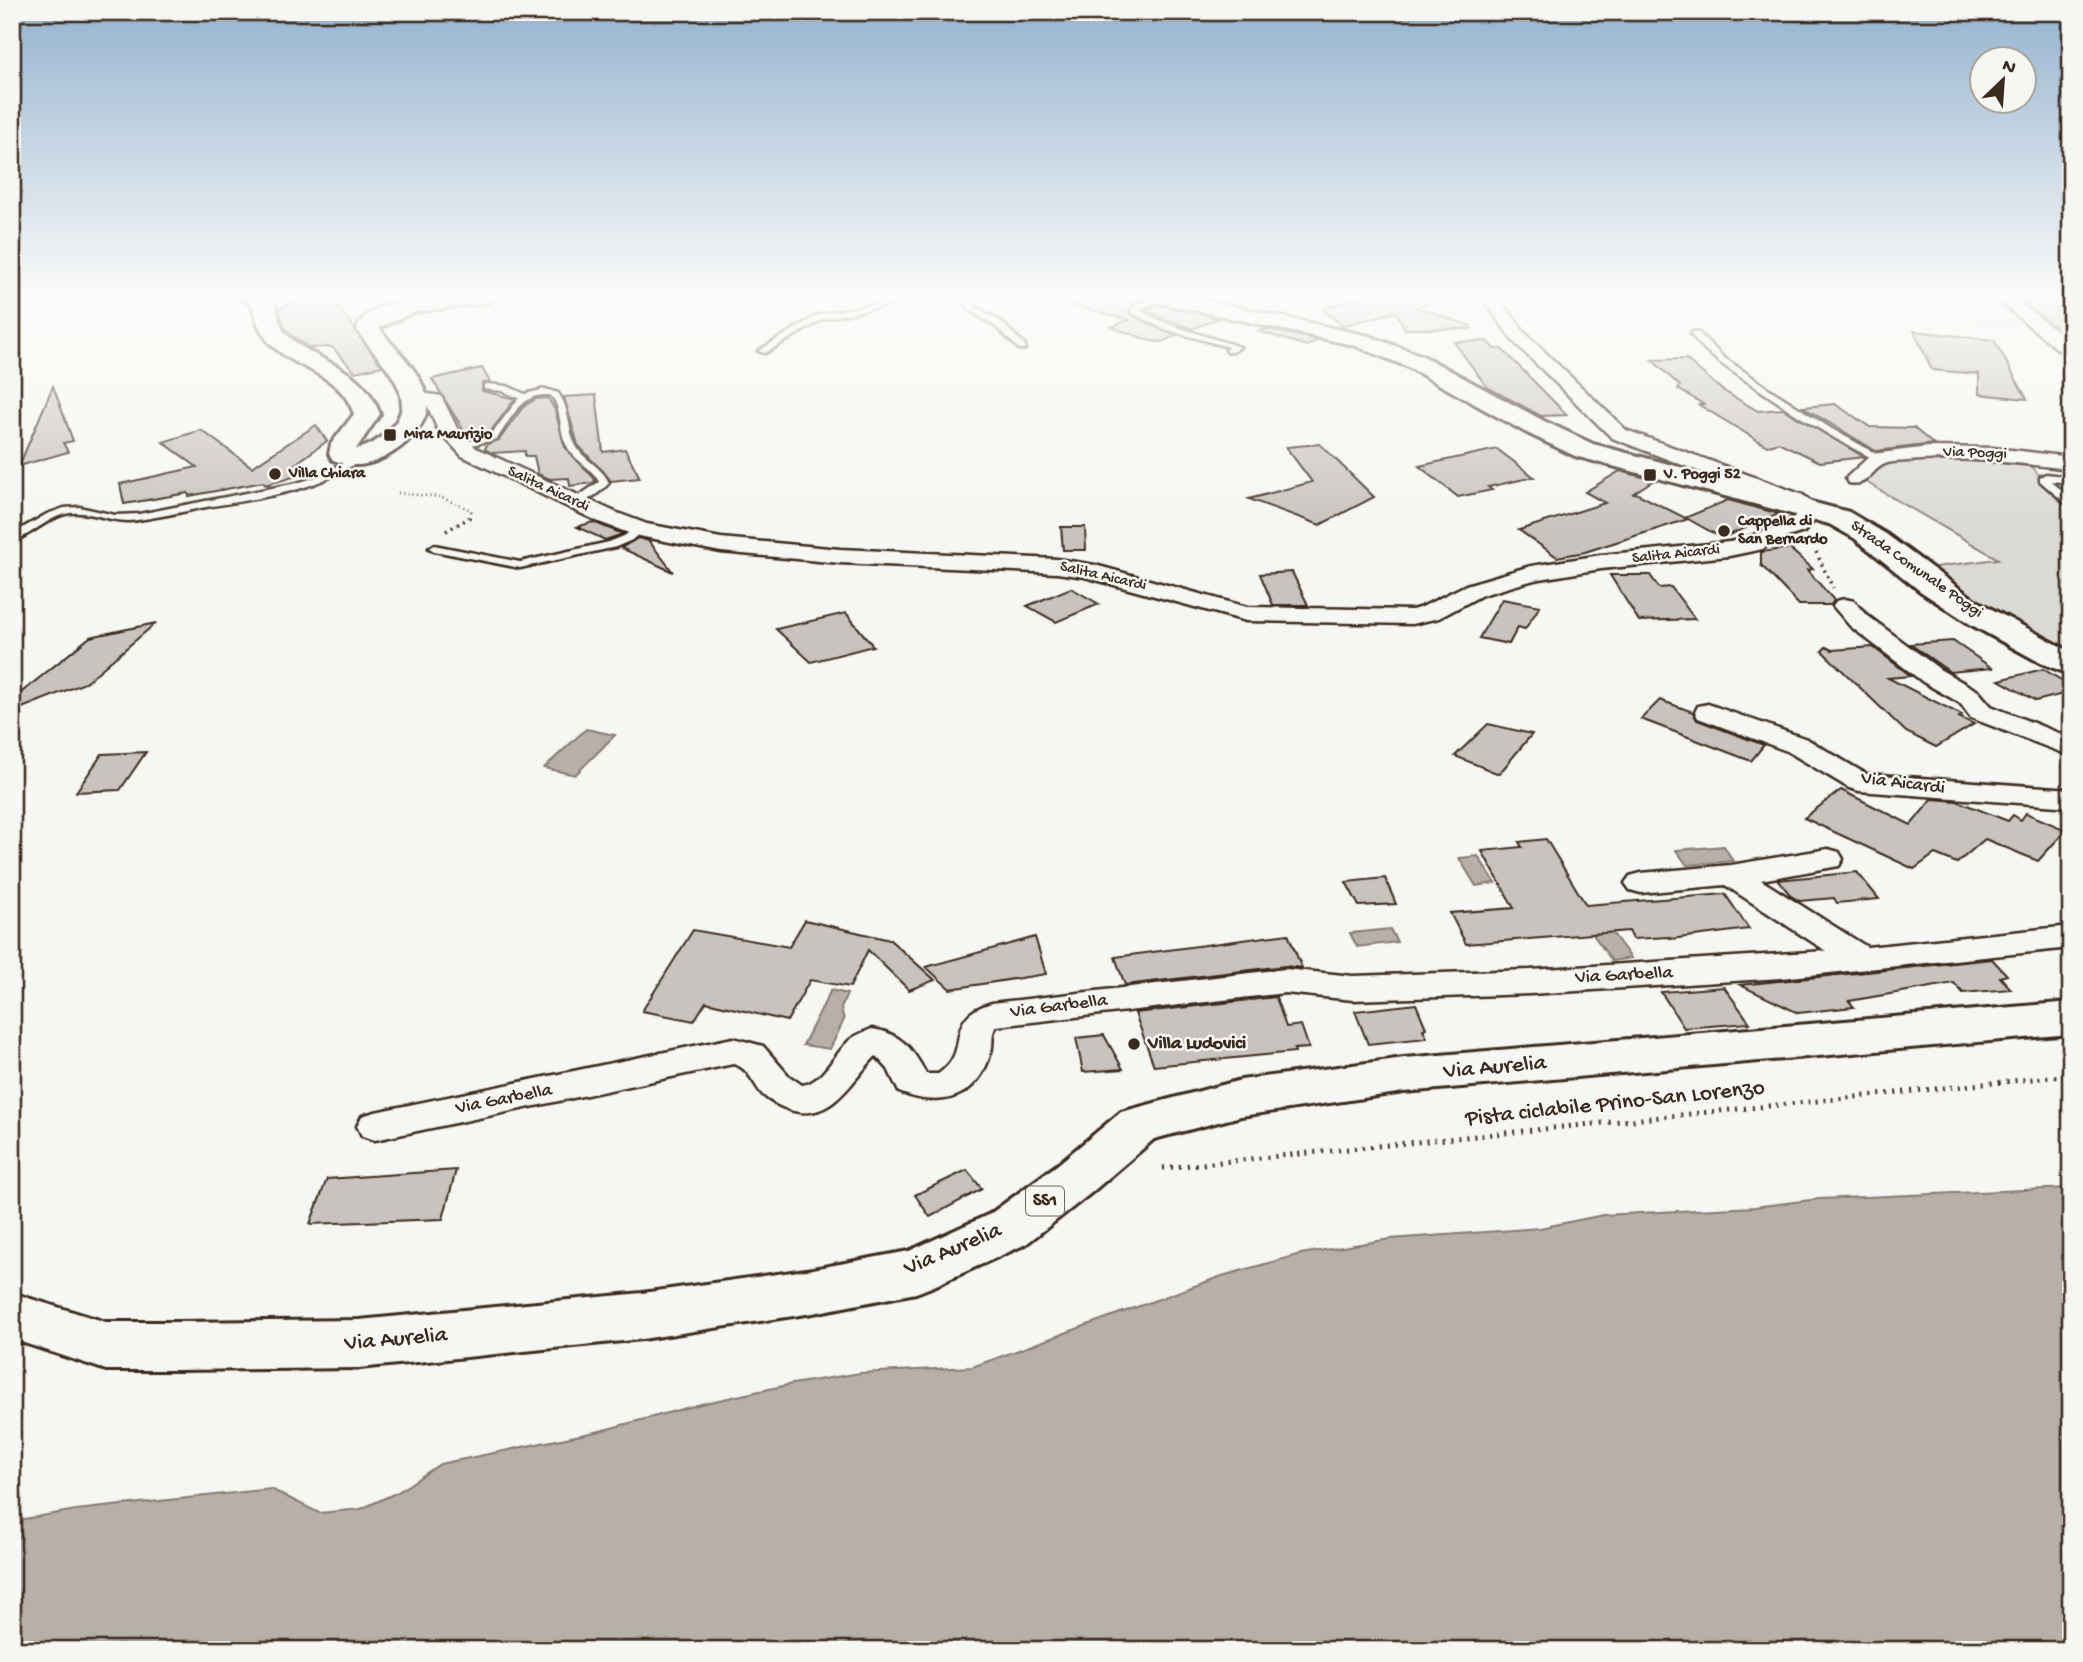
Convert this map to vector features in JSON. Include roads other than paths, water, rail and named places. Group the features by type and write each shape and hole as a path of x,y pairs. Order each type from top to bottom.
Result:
{"main road":[{"path":"333,374 360,393 367,414 344,444 342,454 358,457 385,448 415,412 415,398 402,374"},
{"name":"Strada Comunale Poggi","path":"1440,374 1550,435 1584,450 1806,508 1849,522 1932,584 1991,622 2071,665"},
{"name":"Via Aurelia","path":"12,1316 106,1346 359,1344 642,1316 787,1295 916,1271 1008,1229 1074,1179 1138,1125 1241,1097 1404,1075 2071,1018"}],"street":[{"path":"1557,374 1619,434 1795,499 1806,508"},
{"name":"Salita Aicardi","path":"415,398 434,400 448,430 462,446 475,455 638,529 682,539 748,548 908,561 1057,566 1087,570 1246,614 1412,617 1430,613 1474,590 1531,573 1755,544 1763,537 1796,527 1806,518 1806,508"},
{"name":"Via Poggi","path":"1880,458 1958,452 2012,455 2071,463"},
{"path":"1857,478 1880,458"},
{"path":"1845,606 1859,621 1933,676 1969,697 1981,712 2071,748"},
{"name":"Via Aicardi","path":"1708,712 1797,745 1859,782 2071,797"},
{"path":"1641,883 1731,875 1828,859"},
{"path":"1731,875 1859,957"},
{"name":"Via Garbella","path":"375,1126 733,1051 751,1055 782,1091 802,1098 816,1097 834,1083 861,1050 872,1042 884,1044 898,1056 912,1083 930,1090 945,1088 967,1070 975,1049 975,1032 984,1018 1082,1003 1284,981 1353,988 1530,982 1781,967 2071,937"}],"lane":[{"path":"1741,374 1837,437 1880,458"},
{"path":"487,387 504,388 525,398"},
{"path":"462,446 494,437 504,418 525,398 545,392 557,397 566,419 572,447 601,474 604,483 575,502"},
{"path":"12,539 66,511 85,511 125,518 259,494 346,468 358,457"},
{"path":"2071,480 2044,479 2071,505"},
{"path":"434,548 520,565 612,545 628,538 638,529"}],"place":[{"name":"Mira Maurizio","path":"390,435"},
{"name":"Villa Chiara","path":"275,474"},
{"name":"V. Poggi 52","path":"1650,475"},
{"name":"Cappella di San Bernardo","path":"1724,531"},
{"name":"Villa Ludovici","path":"1134,1044"}]}
